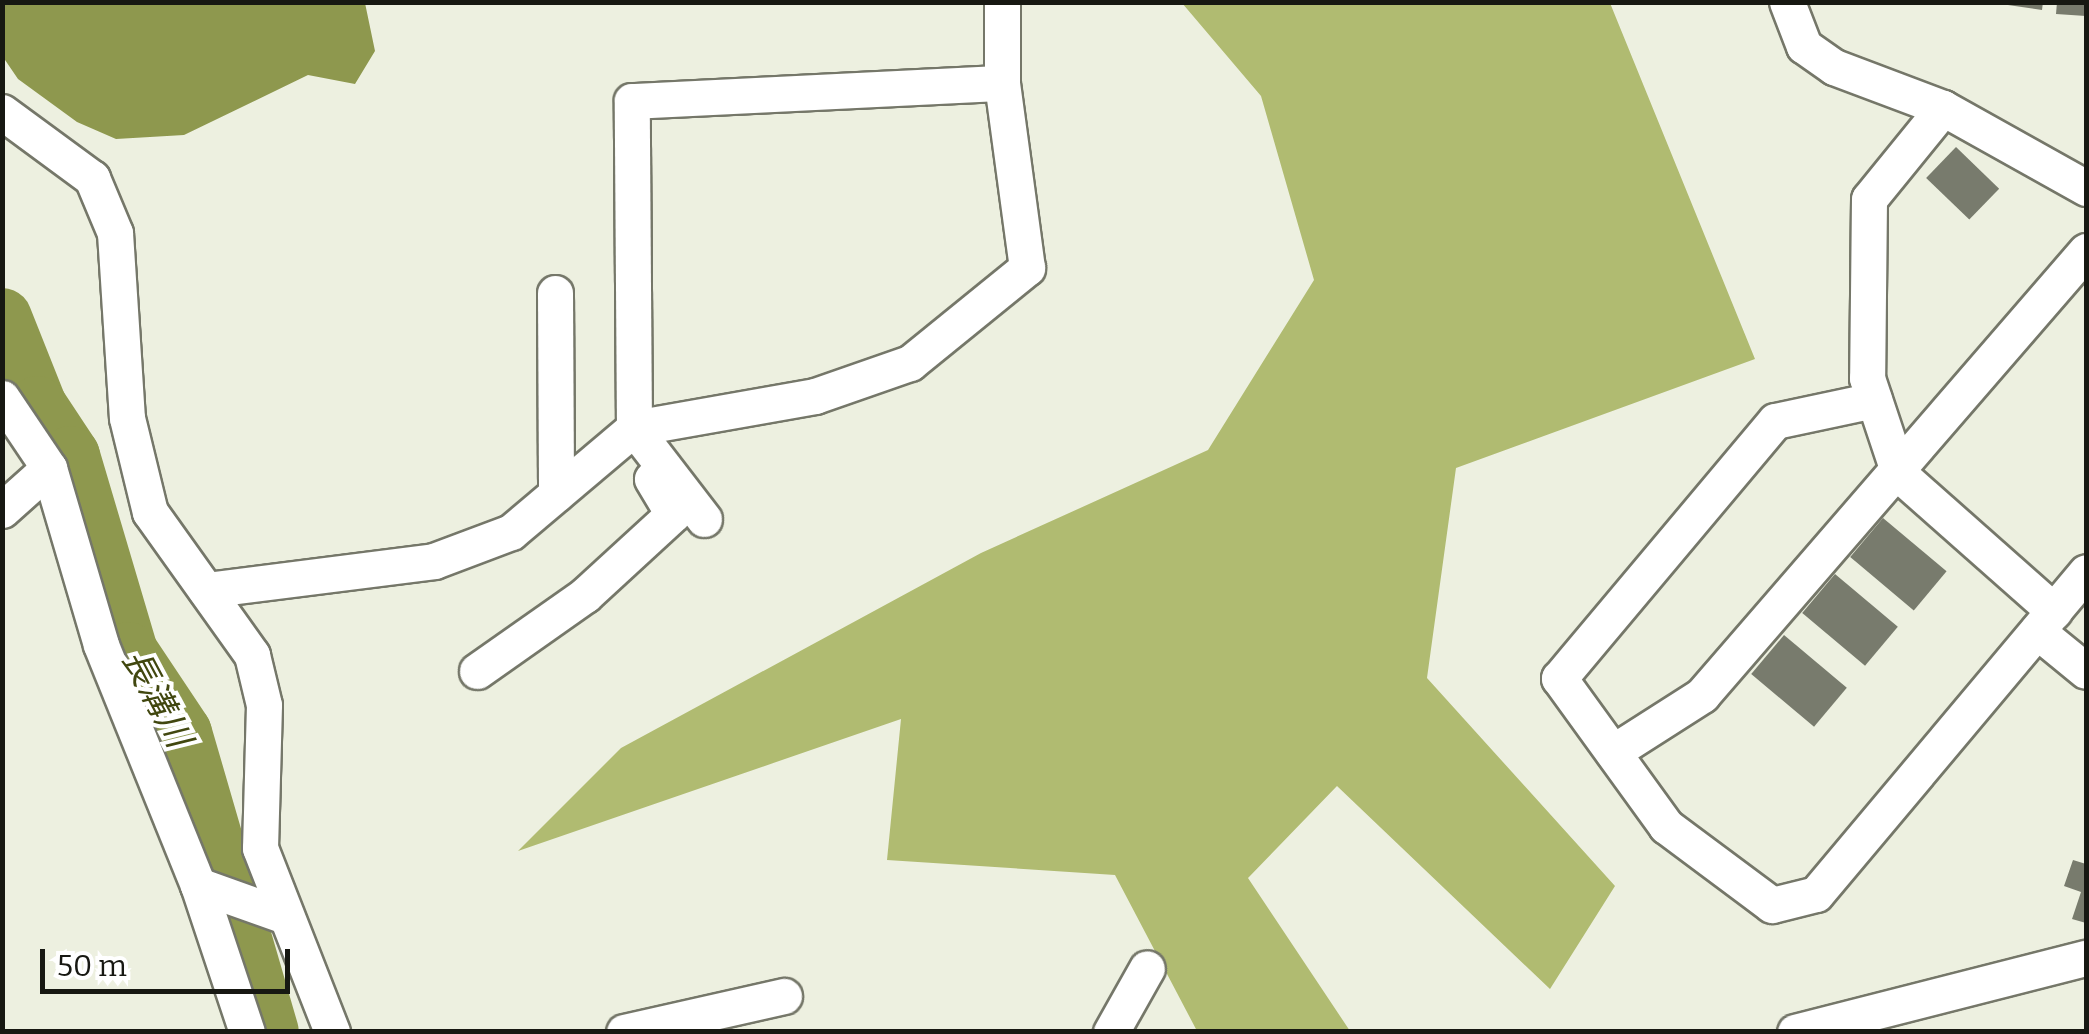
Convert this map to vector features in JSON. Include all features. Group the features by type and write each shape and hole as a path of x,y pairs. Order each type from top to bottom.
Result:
{"street":[{"path":"206,590 434,561 511,532 630,432 815,396 910,363 1027,268 1002,83 1002,2"},
{"path":"1787,2 1804,46 1834,67 1943,108 2086,188"},
{"path":"477,671 585,596 673,514 630,432 632,101 1002,83"},
{"path":"1943,108 1869,199 1867,378 1898,474 2045,621 2086,671"},
{"path":"2,112 92,178 115,233 127,418 150,512 252,656 264,705 260,848 332,1032"},
{"path":"1613,752 1702,695 1898,474 2086,251"},
{"path":"555,293 556,494"},
{"path":"2,398 49,468 101,645 198,886 248,1032"},
{"path":"1874,400 1775,421 1559,678 1666,826 1772,905 1816,894 2086,572"},
{"path":"630,432 704,519"},
{"path":"2,510 49,468"},
{"path":"198,886 285,916"},
{"path":"1795,1032 2086,958"},
{"path":"1111,1032 1147,968"},
{"path":"624,1032 784,996"}],"shaded area":[{"path":"2,3 365,3 375,51 355,84 308,75 184,135 116,139 77,122 18,79 3,57"},
{"path":"1182,3 1610,3 1755,359 1456,468 1427,678 1615,886 1550,989 1337,786 1248,878 1350,1031 1197,1031 1115,875 887,860 901,719 518,851 621,748 981,553 1208,450 1314,280 1261,96"}],"building":[{"path":"1987,2 2043,2 2042,10"},
{"path":"2057,2 2086,2 2086,16 2056,14"},
{"path":"1956,147 1999,189 1969,220 1926,178"},
{"path":"1883,518 1947,571 1914,610 1850,557"},
{"path":"1835,574 1898,627 1865,666 1802,613"},
{"path":"1784,635 1847,688 1814,727 1751,674"},
{"path":"2073,860 2086,864 2086,923 2072,919 2081,892 2064,886"}],"waterway":[{"name":"長溝川","path":"2,318 37,406 70,456 128,652 182,733 269,1032"}]}
